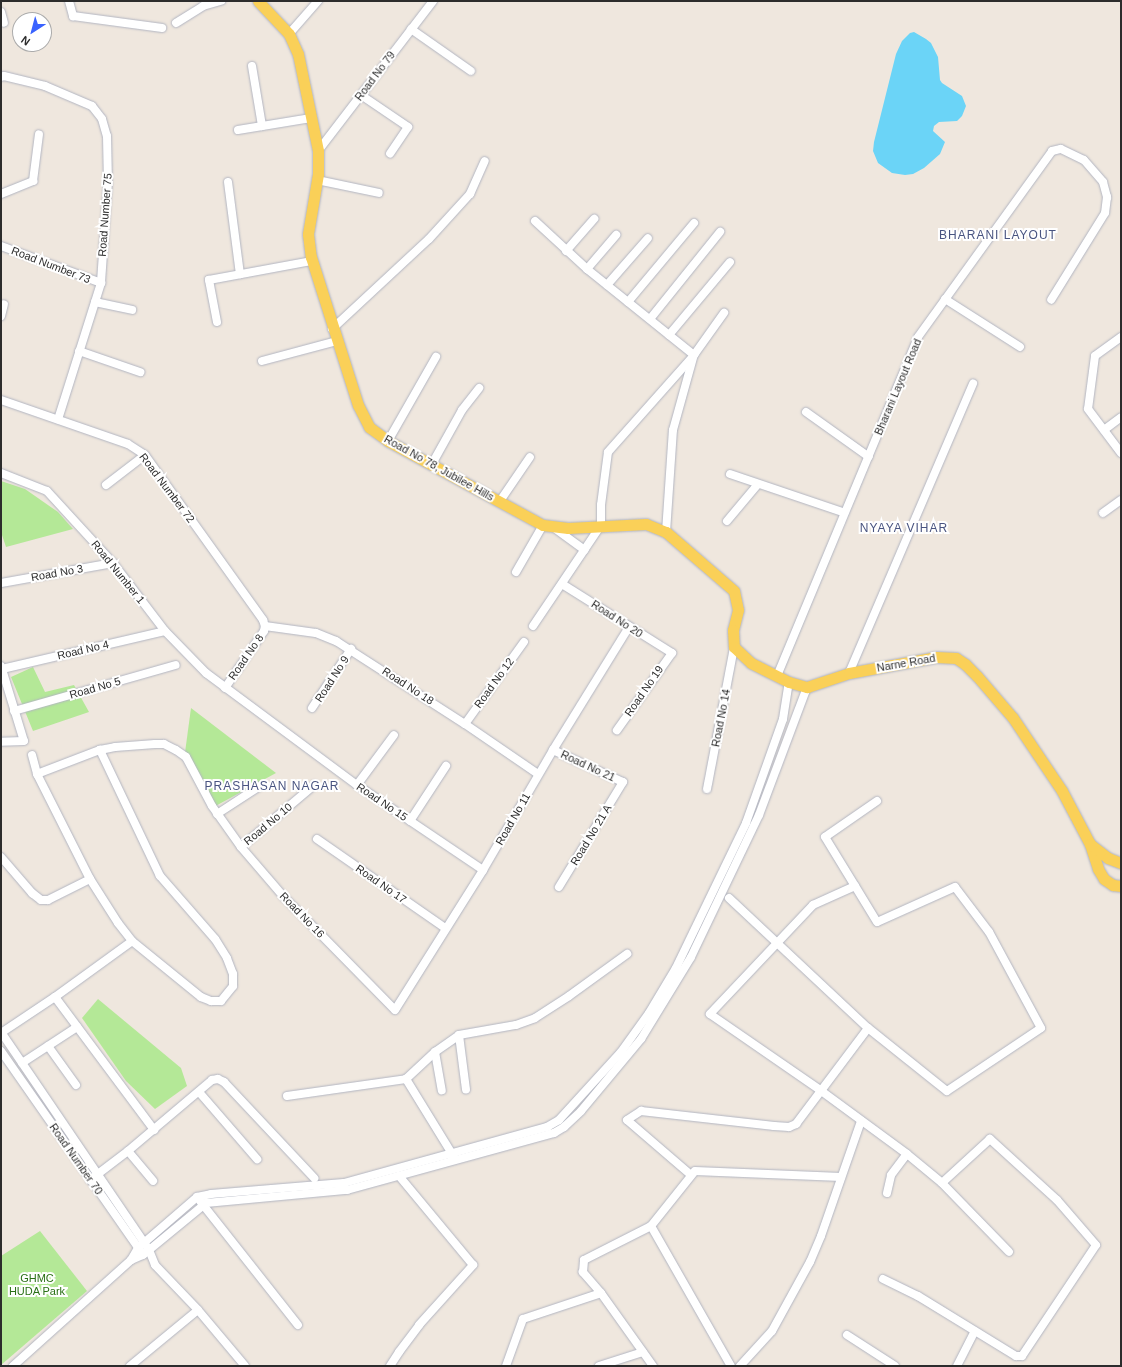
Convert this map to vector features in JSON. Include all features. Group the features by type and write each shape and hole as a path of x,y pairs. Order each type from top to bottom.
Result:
{"main road":[{"name":"Road No 78, Jubilee Hills","path":"258,1 289,34 298,54 318,151 317,180 308,234 312,261 332,329 358,405 369,427 388,441 547,525 568,528 646,524 666,532 734,591 738,610 733,630 734,647"},
{"path":"734,647 751,663 789,682 807,687"},
{"name":"Narne Road","path":"807,687 849,673 936,657 956,658 965,664 1013,718 1062,791 1090,844 1098,868 1104,879 1113,885 1121,886"},
{"name":"Narne Road","path":"1090,844 1108,858 1121,863"}],"street":[{"path":"69,1 73,16 162,28"},
{"path":"176,23 203,6 221,1"},
{"path":"289,34 318,1"},
{"name":"Road No 79","path":"318,151 433,1"},
{"path":"1,12 4,23"},
{"path":"411,29 471,71"},
{"path":"252,66 262,126"},
{"name":"Road Number 75","path":"1,77 4,76 58,91 92,106 102,119 108,136 108,182 100,284 58,419"},
{"path":"361,95 408,127 390,154"},
{"path":"238,130 311,118"},
{"path":"1,194 33,181 39,134"},
{"name":"Bharani Layout Road","path":"777,676 918,338 1052,151 1061,149 1084,160 1103,182 1107,197 1106,213 1051,300"},
{"path":"332,329 429,239 470,194 485,161"},
{"path":"317,180 379,193"},
{"path":"228,182 240,274"},
{"path":"566,251 594,220"},
{"path":"534,221 587,269 694,355"},
{"path":"628,302 694,223"},
{"path":"650,319 720,232"},
{"path":"587,269 616,235"},
{"path":"607,285 648,238"},
{"name":"Road Number 73","path":"1,246 100,284"},
{"path":"217,322 209,280 312,261"},
{"path":"669,335 730,262"},
{"path":"945,299 1020,347"},
{"path":"94,302 132,310"},
{"path":"1,316 4,304"},
{"path":"534,626 601,526 601,505 608,452 694,355 724,313"},
{"path":"1121,337 1095,356 1088,409 1121,453"},
{"path":"262,361 337,341"},
{"path":"79,351 140,372"},
{"path":"666,532 673,430 694,355"},
{"path":"388,441 436,357"},
{"path":"849,673 973,383"},
{"path":"432,464 462,410 479,388"},
{"name":"Road Number 72","path":"1,400 128,444 145,455 266,626"},
{"path":"806,412 869,457"},
{"path":"1104,430 1121,417"},
{"path":"106,485 145,455"},
{"path":"500,501 530,457"},
{"name":"Road Number 1","path":"1,473 47,492 113,563 165,631 206,673 225,688"},
{"path":"730,474 845,513"},
{"path":"728,521 758,484"},
{"path":"1103,513 1121,500"},
{"path":"516,572 547,525 585,550"},
{"name":"Road No 3","path":"1,582 113,563"},
{"name":"Road No 20","path":"562,584 672,653"},
{"name":"Road No 18","path":"266,626 316,633 351,649 538,774"},
{"name":"Road No 8","path":"225,688 266,626"},
{"name":"Road No 11","path":"395,1010 445,928 483,870 538,774 629,627"},
{"name":"Road No 4","path":"1,668 165,631"},
{"name":"Road No 12","path":"465,724 524,642"},
{"name":"Road No 14","path":"707,789 734,647"},
{"name":"Road No 9","path":"312,708 351,649"},
{"name":"Road No 19","path":"617,730 672,653"},
{"name":"Road No 5","path":"14,711 176,665"},
{"path":"1,668 24,740 1,742"},
{"path":"131,1260 146,1252 202,1205 212,1202 347,1190 399,1176 553,1124 571,1109 637,1031 676,968 746,823 783,719 789,682"},
{"path":"13,1366 131,1260 141,1246 197,1197 211,1194 344,1182 455,1158 559,1130 581,1111 641,1039 691,957 753,829 807,687"},
{"name":"Road No 15","path":"225,688 357,786 483,870"},
{"path":"357,786 394,735"},
{"name":"Road No 16","path":"37,774 100,750 115,747 164,744 176,750 186,757 217,814 241,847 284,897 395,1010"},
{"path":"32,756 37,774 90,879 118,923 132,941 201,997 211,1001 221,1000 233,986 233,974 227,958 215,939 160,876 100,750"},
{"name":"Road No 21","path":"553,750 623,782"},
{"path":"410,821 446,766"},
{"name":"Road No 21 A","path":"559,887 623,782"},
{"name":"Road No 10","path":"241,847 314,785"},
{"path":"217,814 260,786"},
{"path":"729,898 868,1028 947,1091 1042,1028 989,932 955,887 878,922 825,837 877,801"},
{"name":"Road No 17","path":"317,839 445,928"},
{"path":"1,857 32,893 41,900 48,900 90,879"},
{"path":"855,886 813,905 710,1014 820,1090 907,1154 942,1183 1009,1252"},
{"path":"132,941 55,997 1,1033 98,1174 141,1246 155,1265 198,1310 245,1366"},
{"path":"286,1096 406,1079 435,1052 458,1035 516,1025 535,1018 569,996 627,954"},
{"path":"55,997 154,1130"},
{"path":"22,1063 77,1027"},
{"path":"691,1175 627,1120 640,1111 789,1127 796,1124 868,1028"},
{"path":"458,1035 466,1090"},
{"path":"48,1046 76,1085"},
{"name":"Road Number 70","path":"1,1051 90,1180 141,1246"},
{"path":"435,1052 442,1090"},
{"path":"90,1180 154,1130 215,1079 224,1082 314,1178"},
{"path":"406,1079 455,1158"},
{"path":"199,1092 257,1159"},
{"path":"740,1366 772,1331 810,1262 861,1121"},
{"path":"883,1279 918,1296 1016,1356 1022,1356 1096,1245 1057,1200 990,1139 942,1183"},
{"path":"128,1151 153,1181"},
{"path":"887,1193 891,1175 907,1154"},
{"path":"652,1366 602,1293 582,1272 584,1260 651,1226 694,1171 841,1177"},
{"path":"390,1366 419,1325 473,1265 399,1176"},
{"path":"197,1197 298,1325"},
{"path":"651,1226 731,1366"},
{"path":"506,1366 523,1319 602,1293"},
{"path":"130,1366 198,1310"},
{"path":"957,1366 975,1331"},
{"path":"847,1336 881,1363 894,1366"},
{"path":"599,1366 643,1352"}],"green space":[{"path":"1,481 25,489 58,512 73,529 6,547 1,532"},
{"path":"33,667 45,692 74,685 89,712 33,731 11,677"},
{"path":"191,708 276,773 210,809 184,760"},
{"path":"98,999 181,1068 187,1086 155,1109 126,1081 82,1018"},
{"name":"GHMC HUDA Park","path":"40,1231 87,1291 1,1365 1,1256"}],"water":[{"path":"914,32 931,43 938,57 940,80 942,83 962,96 966,106 962,116 957,121 939,122 934,126 933,131 945,142 940,154 924,168 913,174 905,175 892,173 878,163 873,151 896,54 902,41 910,33"}],"district":[{"name":"BHARANI LAYOUT","path":"998,236"},
{"name":"NYAYA VIHAR","path":"904,529"},
{"name":"PRASHASAN NAGAR","path":"272,787"}]}
